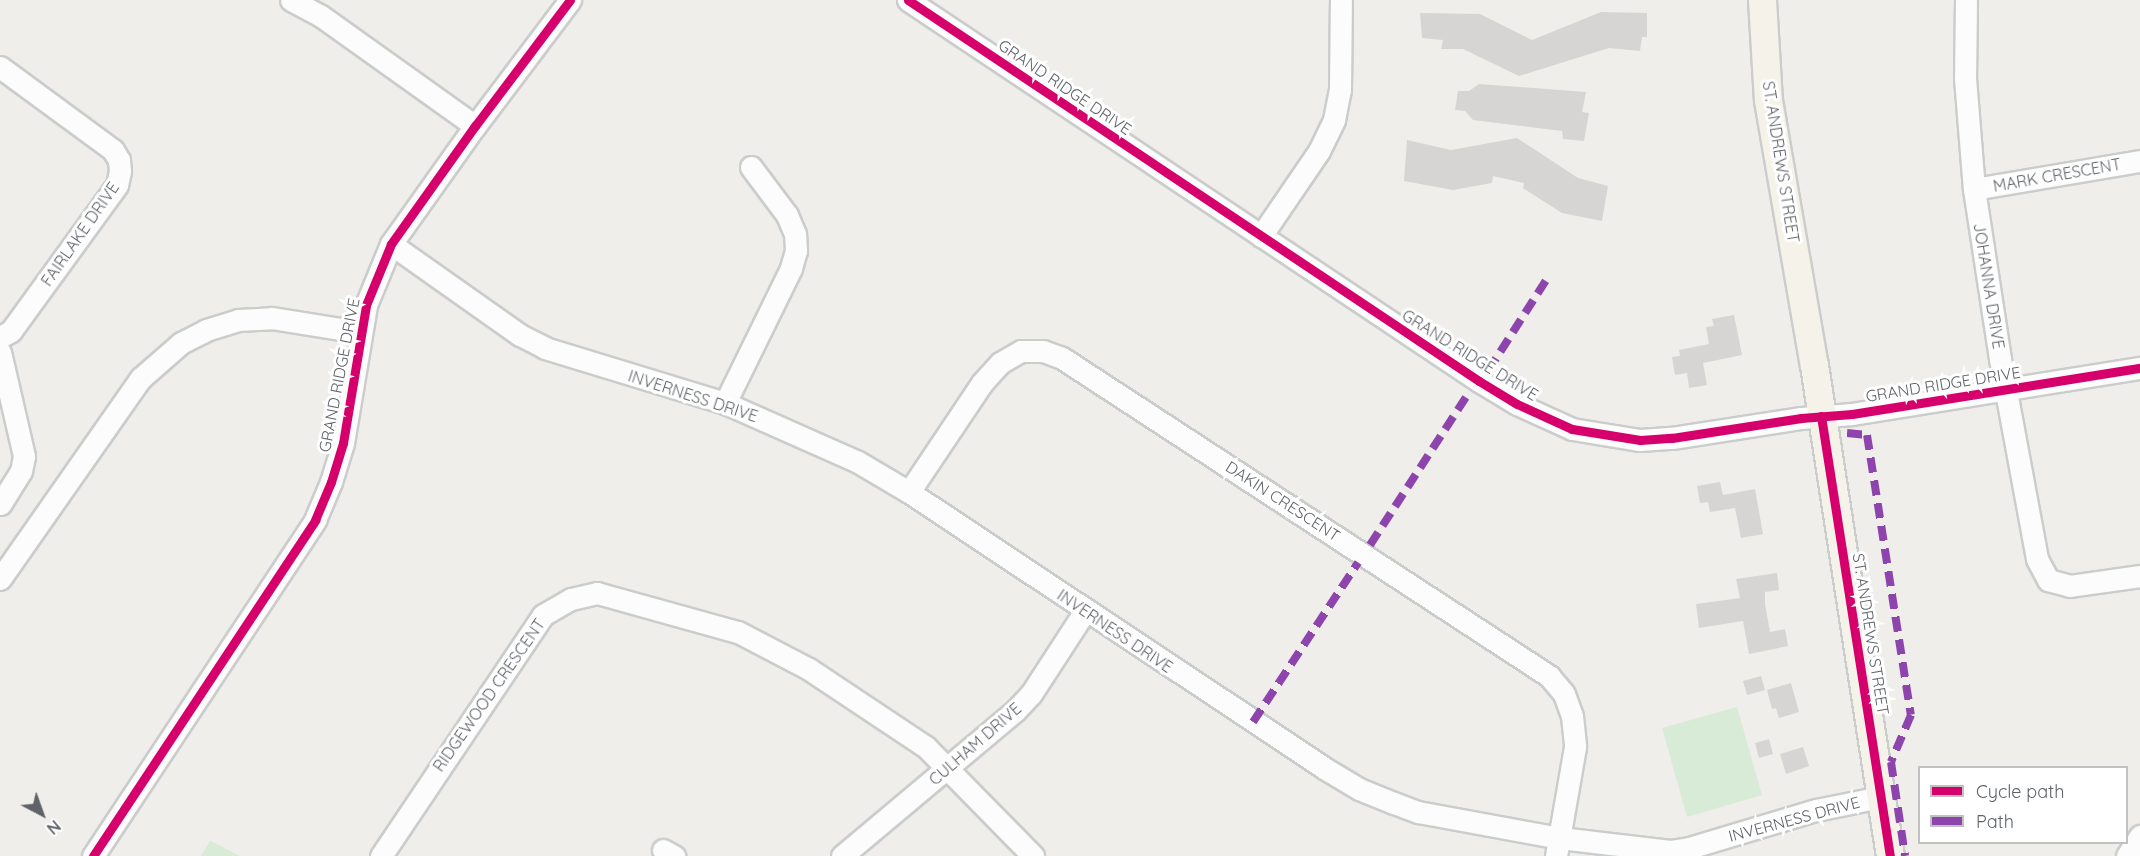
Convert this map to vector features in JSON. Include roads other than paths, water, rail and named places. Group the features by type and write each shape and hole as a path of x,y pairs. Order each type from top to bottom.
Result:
{"main road":[{"name":"ST. ANDREWS STREET","path":"1762,0 1768,100 1814,365 1890,856"}],"street":[{"path":"291,0 321,16 475,126"},
{"name":"GRAND RIDGE DRIVE","path":"93,856 315,520 331,482 343,443 359,332 377,271 391,244 475,126 570,0"},
{"name":"GRAND RIDGE DRIVE","path":"908,0 1498,393 1542,417 1572,429 1640,440 1821,417 2140,368"},
{"path":"1261,236 1319,151 1334,120 1340,90 1341,0"},
{"name":"JOHANNA DRIVE","path":"1966,0 1965,78 1974,189 2006,390 2037,559 2048,580 2070,586 2140,576"},
{"name":"FAIRLAKE DRIVE","path":"0,68 113,150 119,160 120,171 117,185 11,331 0,337"},
{"name":"MARK CRESCENT","path":"1974,189 2140,161"},
{"path":"725,403 791,268 796,251 795,234 787,215 751,167"},
{"name":"INVERNESS DRIVE","path":"391,244 520,335 545,348 725,403 858,462 909,492 1085,612 1359,789 1418,812 1558,847 1670,851 1689,848 1816,810 1881,796"},
{"path":"0,579 141,378 181,343 206,330 238,320 272,318 359,332"},
{"name":"DAKIN CRESCENT","path":"909,492 982,383 1000,363 1021,351 1043,351 1062,358 1549,676 1564,694 1572,716 1575,747 1558,847"},
{"path":"0,352 24,456 16,479 0,504"},
{"name":"RIDGEWOOD CRESCENT","path":"381,856 543,615 571,599 597,593 738,632 809,669 926,747 1033,856"},
{"name":"CULHAM DRIVE","path":"842,856 949,768 1031,694 1085,612"},
{"path":"2127,856 2140,836"}]}
